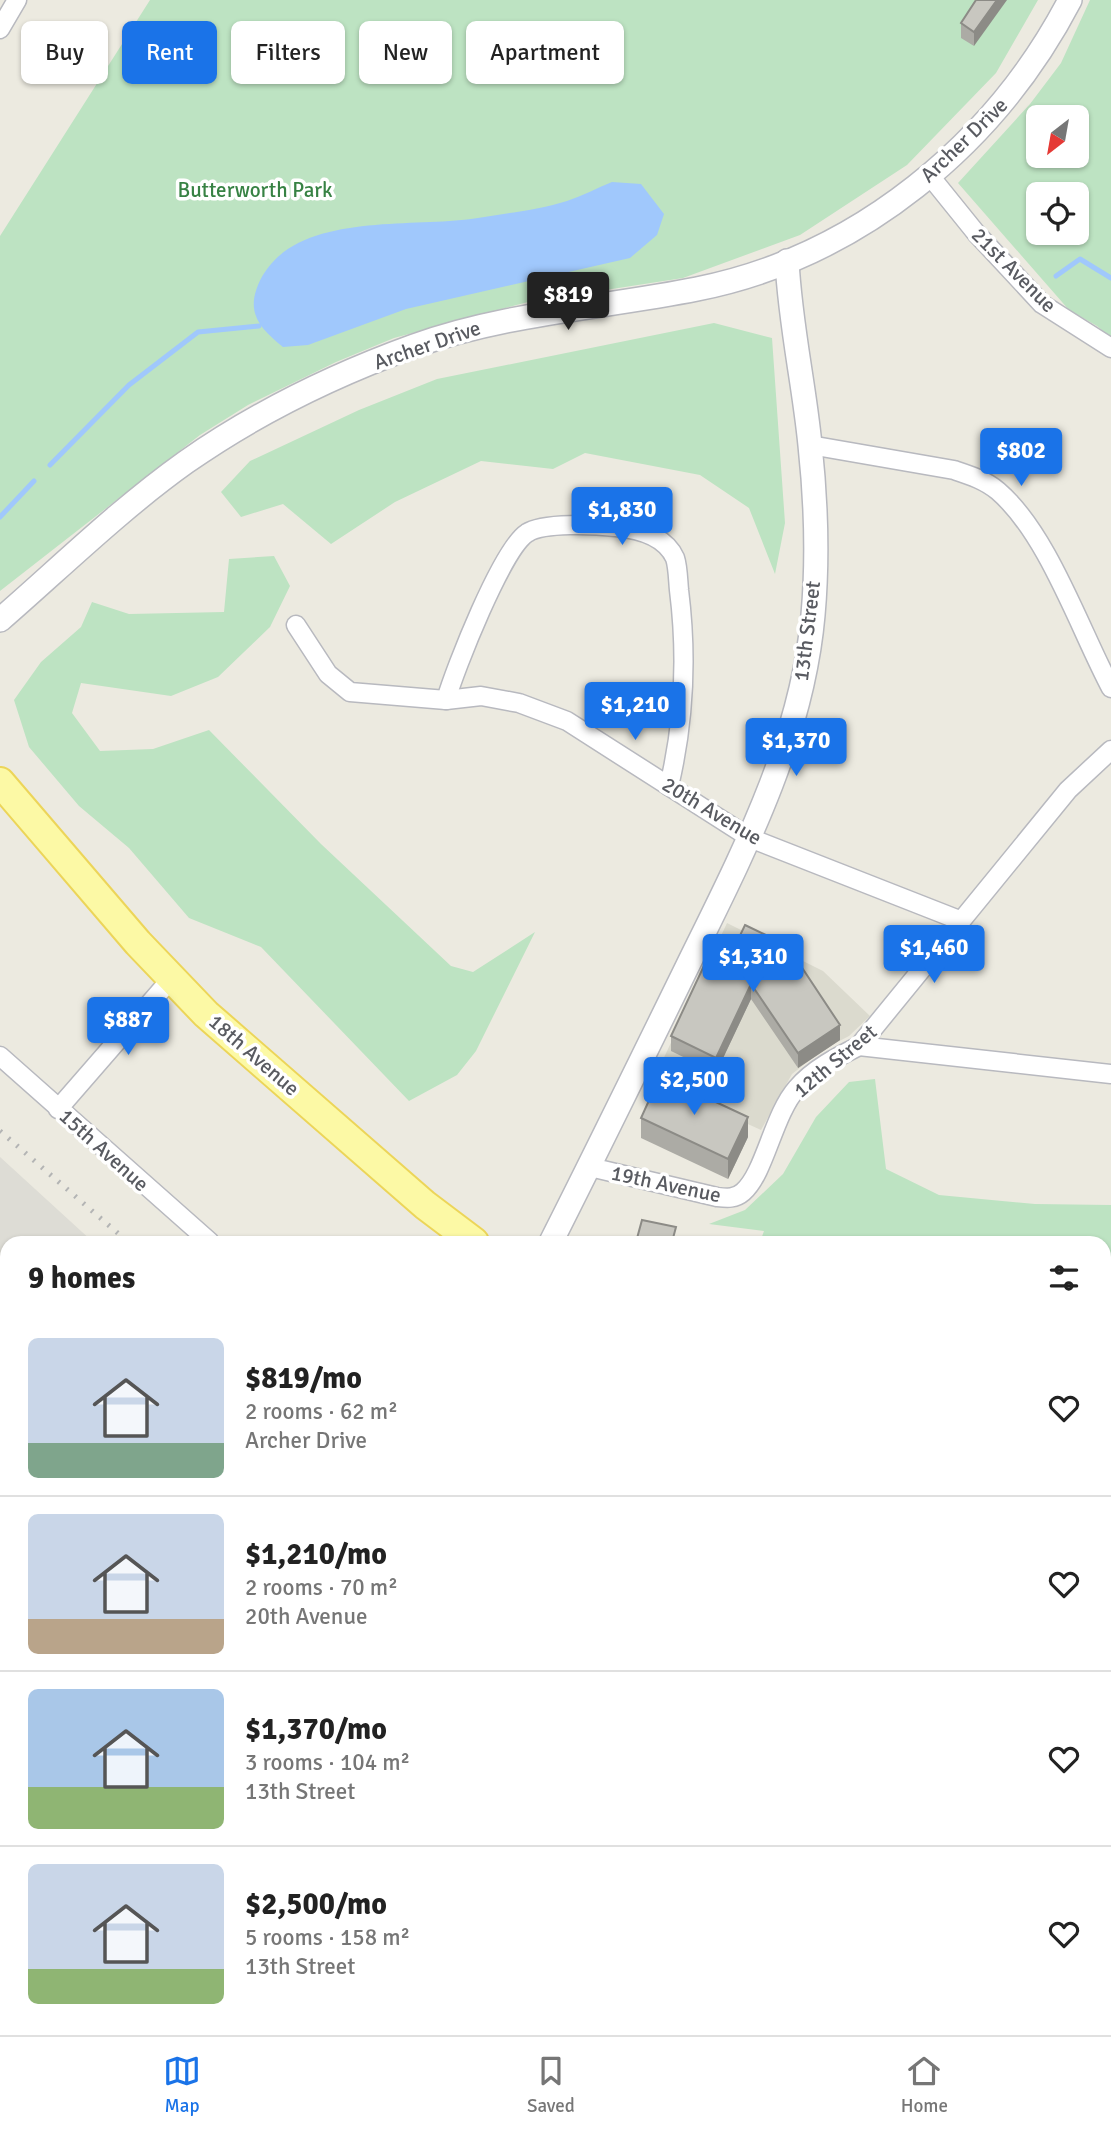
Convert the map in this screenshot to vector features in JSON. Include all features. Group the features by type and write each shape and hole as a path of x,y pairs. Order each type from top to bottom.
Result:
{"main road":[{"name":"18th Avenue","path":"0,782 171,979 206,1014 425,1205 466,1236"}],"street":[{"path":"3,19 17,0"},
{"name":"Archer Drive","path":"0,621 184,464 269,411 332,379 463,330 701,288 788,261 833,240 930,176 983,127 1035,60 1070,0"},
{"name":"21st Avenue","path":"930,176 976,233 1042,304 1111,348"},
{"name":"13th Street","path":"554,1236 750,838 786,743 806,667 813,614 815,568 810,444 790,314 788,261"},
{"path":"810,444 954,470 973,476 999,492 1023,521 1046,558 1111,688"},
{"path":"446,700 454,672 504,565 514,545 527,532 545,527 596,526 641,531 660,540 676,560 684,628 680,741 669,786"},
{"name":"20th Avenue","path":"296,625 328,674 350,692 446,700 481,696 535,708 567,721 750,838 959,920"},
{"name":"12th Street","path":"742,1193 755,1175 771,1134 798,1086 827,1062 859,1046 886,1017 959,920 1068,790 1111,750"},
{"path":"58,1109 171,979"},
{"path":"859,1046 1111,1074"},
{"name":"15th Avenue","path":"0,1056 203,1236"},
{"name":"19th Avenue","path":"590,1167 718,1197 736,1197 742,1193"}],"shaded area":[{"path":"727,923 823,971 870,1016 849,1036 824,1049 792,1074 761,1130 653,1081"},
{"path":"0,1157 86,1236 0,1236"}],"green space":[{"name":"Butterworth Park","path":"150,0 1038,0 996,73 907,165 800,235 683,278 528,302 394,338 336,362 248,405 200,435 0,591 0,236 97,84 108,84 108,66 122,44 122,84 217,84 217,21 137,21"},
{"path":"1090,0 1111,0 1111,338 1097,326 1069,310 958,183 1026,108 1026,168 1089,168 1089,105 1030,104 1061,63"},
{"path":"714,323 772,338 785,523 775,574 749,508 700,475 585,453 553,469 481,461 395,502 331,544 283,504 241,517 221,492 250,461 359,410 437,379"},
{"path":"274,556 290,586 270,627 218,677 171,696 81,683 72,713 100,751 153,749 209,730 321,844 451,966 473,972 535,932 476,1051 457,1075 409,1101 261,947 189,918 129,848 79,806 29,747 14,700 41,662 81,627 92,602 129,614 224,612 229,559"},
{"path":"875,1079 886,1169 939,1195 1035,1204 1111,1205 1111,1236 762,1236 764,1231 709,1224 745,1210 783,1174 816,1117 849,1082"}],"water":[{"path":"612,182 641,184 664,214 657,235 630,258 406,309 308,345 283,347 262,327 255,313 258,285 274,261 297,244 324,233 355,227 478,218 534,209 567,201"}],"building":[{"path":"976,0 997,0 974,32 961,23"},
{"path":"745,925 787,945 840,1025 798,1053 751,984 716,1058 671,1036 717,938 735,946"},
{"path":"660,1076 748,1117 728,1159 641,1118"},
{"path":"642,1220 676,1227 674,1236 638,1236"}],"waterway":[{"path":"1056,276 1080,259 1111,278"},
{"path":"50,465 129,385 198,332 259,326"},
{"path":"0,517 34,481"}],"railway":[{"path":"0,1131 121,1236"}]}
